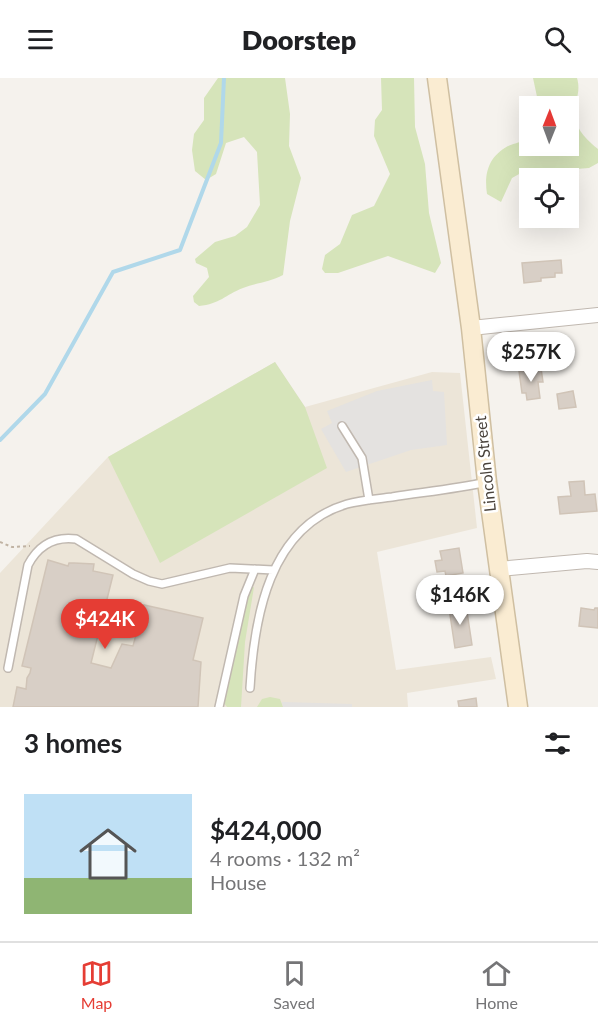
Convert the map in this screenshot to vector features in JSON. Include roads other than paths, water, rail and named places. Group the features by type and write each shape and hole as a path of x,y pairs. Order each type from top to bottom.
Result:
{"main road":[{"name":"Lincoln Street","path":"437,78 471,328 498,569 518,707"}],"street":[{"path":"471,328 598,315"},
{"path":"498,569 598,562"}],"lane":[{"path":"342,426 362,458 369,500"},
{"path":"250,688 252,652 263,599 273,570 297,535 319,515 347,504 487,482"},
{"path":"8,668 28,565 36,550 55,539 76,539 133,574 162,584 230,568 273,570"},
{"path":"219,707 245,591 255,569"}],"waterway":[{"path":"0,440 45,394 113,272 180,250 221,143 224,78"}]}
